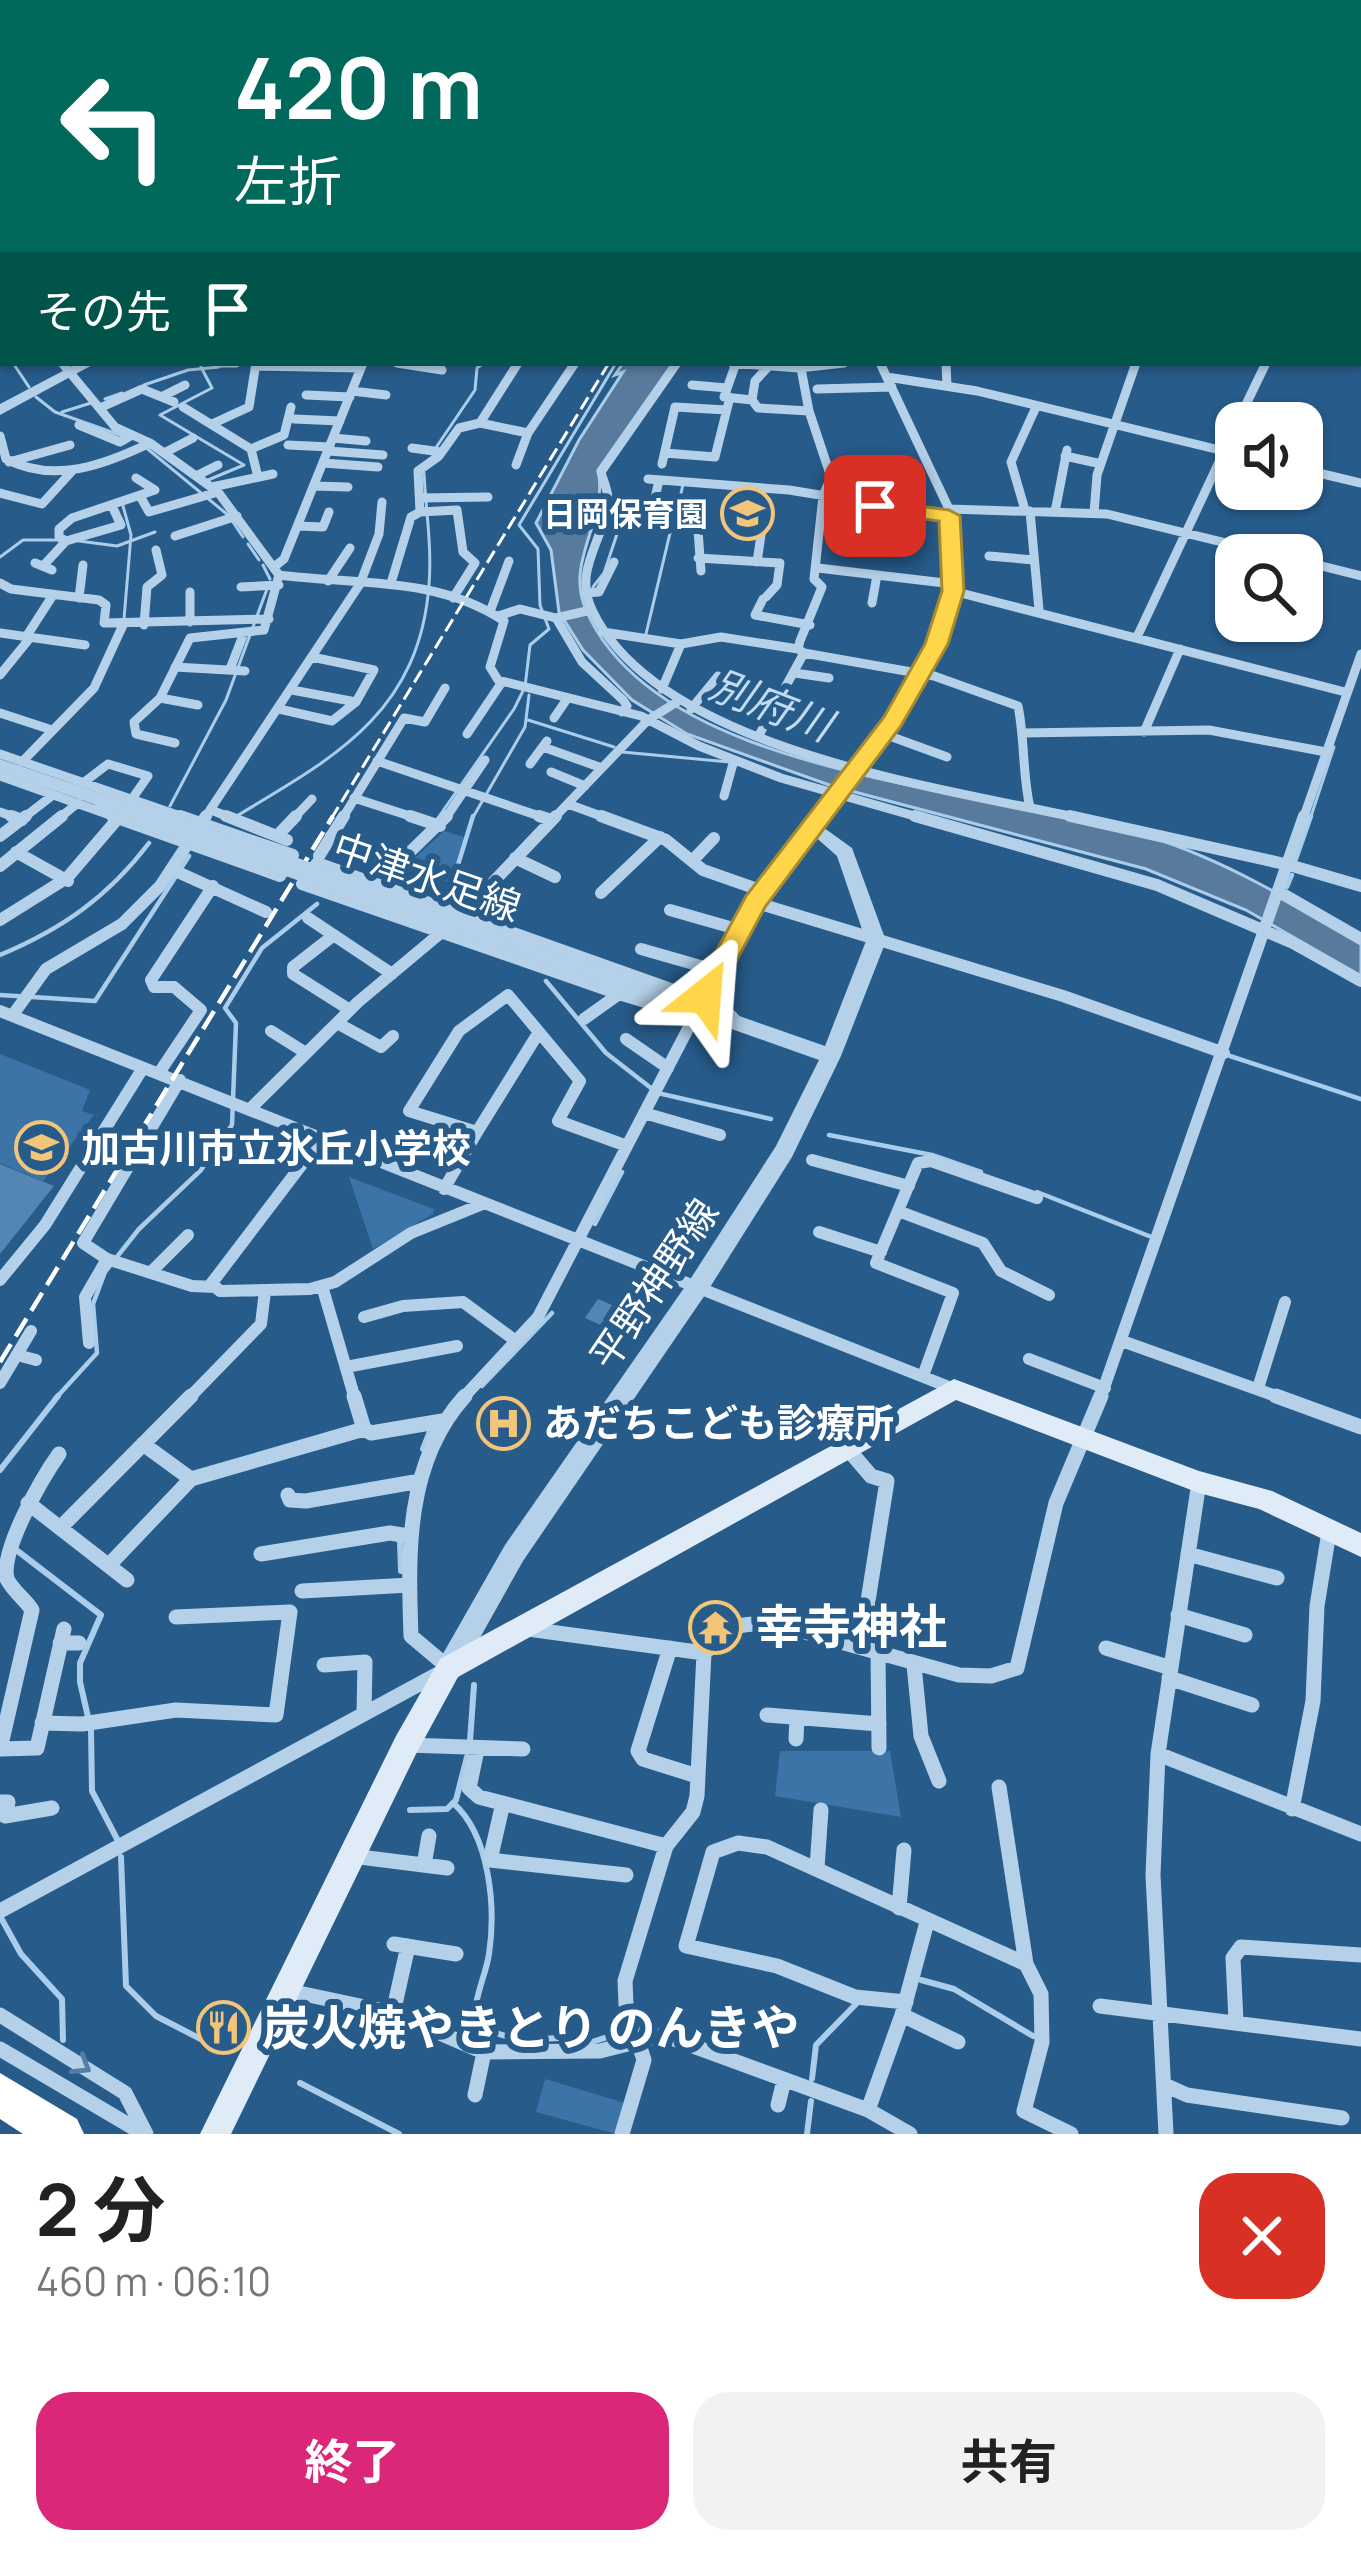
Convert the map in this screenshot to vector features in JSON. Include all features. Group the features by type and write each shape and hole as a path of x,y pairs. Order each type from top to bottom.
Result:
{"highway":[{"path":"0,2094 62,2134"}],"main road":[{"path":"215,2134 448,1668 954,1389 1199,1482 1264,1499 1361,1545"}],"street":[{"path":"212,424 249,407 256,366"},
{"path":"274,381 276,366"},
{"path":"267,624 274,579 362,366"},
{"path":"417,366 442,370"},
{"path":"480,423 516,366"},
{"path":"533,458 518,461 528,433 573,366"},
{"path":"675,366 601,472 608,498 586,556 586,593 603,632 626,661 662,689 758,737 859,769 1289,865 1361,886"},
{"path":"727,410 679,405 663,458 715,457 727,410 733,366"},
{"path":"760,366 784,366"},
{"path":"758,737 795,673 801,636 810,625 822,586 814,579 823,496 831,477 800,366"},
{"path":"0,1911 448,1668 411,1636 403,1535 442,1421 538,1317 759,897 884,734 936,644 953,588 949,513 882,366"},
{"path":"946,366 947,386"},
{"path":"1094,513 1097,463 1115,425 1125,379 1134,366"},
{"path":"1248,402 1265,366"},
{"path":"752,400 755,381 768,367"},
{"path":"0,410 67,368 115,427 164,453 216,491 237,516 274,579"},
{"path":"236,380 253,380"},
{"path":"818,389 832,392 890,382 947,386 1215,449"},
{"path":"692,385 752,400 758,408 809,411"},
{"path":"173,402 185,386"},
{"path":"99,403 142,389 173,402 250,449 258,477"},
{"path":"306,395 386,395"},
{"path":"1036,407 1011,462 1027,511 1039,610"},
{"path":"250,449 284,435 293,413 340,421"},
{"path":"427,512 418,471 459,428 480,423 528,433"},
{"path":"79,425 94,435 128,437"},
{"path":"0,436 9,462"},
{"path":"164,453 193,438"},
{"path":"288,445 366,441"},
{"path":"9,462 70,445"},
{"path":"9,462 86,471 146,445"},
{"path":"330,445 383,455"},
{"path":"406,462 414,445 436,452"},
{"path":"1055,512 1066,453 1097,463"},
{"path":"323,463 378,467"},
{"path":"196,476 218,465"},
{"path":"0,493 41,504 73,470"},
{"path":"140,496 149,512 273,474"},
{"path":"1323,475 1361,483"},
{"path":"66,542 59,538 58,530 72,518 155,490 136,478"},
{"path":"650,521 653,479 949,513 1094,513 1215,540"},
{"path":"1137,637 1215,479"},
{"path":"314,486 348,487"},
{"path":"425,498 488,496"},
{"path":"43,567 66,542 122,525 112,506"},
{"path":"377,509 360,584 188,844 177,871 122,924 46,968 26,997 6,1013 443,1189 581,1237 954,1389"},
{"path":"391,583 411,518 457,510 463,552 475,563 453,598"},
{"path":"180,532 237,516"},
{"path":"601,516 698,530 700,564 783,566 777,585 755,615 810,625"},
{"path":"298,526 323,527 330,517"},
{"path":"758,562 764,541"},
{"path":"328,581 350,548"},
{"path":"143,625 142,588 162,574 153,555"},
{"path":"988,556 1034,560"},
{"path":"512,567 495,612 505,630 490,667 502,682 648,720 734,760 837,794 1083,860 1267,929 1361,982"},
{"path":"1323,567 1361,576"},
{"path":"818,568 953,588 1346,692"},
{"path":"599,592 615,569"},
{"path":"79,598 86,570"},
{"path":"872,603 877,575"},
{"path":"241,586 274,579 391,583 430,590 495,612 520,609 556,618 591,610"},
{"path":"0,599 6,586 99,600 106,605 104,623 123,626 246,620 267,624"},
{"path":"190,592 190,622"},
{"path":"586,593 616,596"},
{"path":"0,675 53,595"},
{"path":"556,618 582,662 627,706 604,726"},
{"path":"710,637 720,619"},
{"path":"175,743 136,734 134,722 160,698 190,638 244,633 267,624"},
{"path":"22,762 99,689 123,626"},
{"path":"603,632 681,644 710,637 801,651 920,673 1018,706 1023,733 1020,761 1030,808"},
{"path":"0,633 85,645"},
{"path":"230,669 244,633"},
{"path":"662,689 681,644"},
{"path":"1144,732 1180,649"},
{"path":"622,2134 644,2060 625,1981 665,1846 693,1812 704,1652 747,1622 870,1648 914,1665 964,1675 1008,1675 1017,1668 1056,1503 1122,1341 1280,895 1346,692 1357,678 1361,654"},
{"path":"279,709 332,721 356,702 374,670 312,657"},
{"path":"175,667 245,671"},
{"path":"795,673 830,678"},
{"path":"250,1109 350,1010 463,914 648,720 686,705 718,676"},
{"path":"466,734 470,720 502,682"},
{"path":"320,856 404,718 425,722 445,688"},
{"path":"292,690 356,702"},
{"path":"160,698 198,705"},
{"path":"554,718 567,699"},
{"path":"0,713 52,730"},
{"path":"1023,733 1226,731 1326,752"},
{"path":"884,734 947,757"},
{"path":"530,764 545,744 602,768"},
{"path":"0,754 293,855 280,876 0,776"},
{"path":"378,883 396,859 434,825 458,787 484,760"},
{"path":"724,796 734,760"},
{"path":"377,761 551,820"},
{"path":"0,920 68,881 148,776 108,764 83,782"},
{"name":"中津水足線","path":"0,765 831,1056"},
{"path":"551,772 585,786"},
{"path":"0,836 53,795"},
{"path":"354,798 434,825"},
{"path":"0,866 78,803"},
{"path":"568,804 660,837 714,876 759,897 876,941 1042,989 1224,1053"},
{"path":"211,810 282,838 303,805"},
{"path":"0,812 22,820"},
{"path":"813,827 845,854 876,941"},
{"path":"331,836 396,859"},
{"path":"601,893 610,878 660,837"},
{"path":"693,860 714,838"},
{"path":"16,852 68,881"},
{"path":"515,858 555,878"},
{"path":"317,863 463,914 699,1008 619,994 302,884 317,863"},
{"path":"177,871 266,912"},
{"path":"159,1072 201,1010 174,986 154,987 151,980 213,886"},
{"path":"1280,895 1361,939"},
{"path":"670,910 740,930"},
{"path":"308,918 392,974"},
{"path":"334,935 293,967 293,974 350,1010"},
{"name":"平野神野線","path":"448,1668 514,1553 699,1285 784,1151 831,1056 876,941"},
{"path":"641,949 718,971"},
{"path":"584,1019 619,994"},
{"path":"477,1132 409,1111 460,1031 508,995 580,1082 558,1121 627,1145"},
{"path":"337,1024 381,1047 393,1036"},
{"path":"271,1031 306,1053"},
{"path":"443,1189 539,1032"},
{"path":"626,1039 668,1068"},
{"path":"0,1280 45,1225 143,1068"},
{"path":"180,1080 83,1243 107,1259 153,1270 200,1291 322,1286 411,1233 485,1203"},
{"path":"644,1113 698,1135 720,1136"},
{"path":"216,1288 211,1284 216,1271 260,1225 322,1138"},
{"path":"812,1160 909,1186"},
{"path":"922,1376 953,1293 877,1263 918,1163 931,1161 1037,1198"},
{"path":"898,1211 983,1243 991,1266 1000,1274 1049,1295"},
{"path":"819,1232 881,1252"},
{"path":"153,1270 188,1235"},
{"path":"89,1343 85,1297 107,1259"},
{"path":"322,1286 364,1429 371,1433 442,1421"},
{"path":"61,1527 261,1324 265,1291"},
{"path":"364,1317 403,1306 463,1301 516,1341"},
{"path":"1258,1388 1286,1302"},
{"path":"0,1384 32,1331"},
{"path":"1122,1341 1361,1427"},
{"path":"346,1367 457,1346"},
{"path":"17,1354 36,1360"},
{"path":"1029,1359 1105,1388"},
{"path":"109,1565 191,1480 364,1429"},
{"path":"143,1444 191,1480"},
{"path":"847,1448 871,1475 887,1481 862,1584 879,1748"},
{"path":"59,1454 28,1503 2,1558 4,1576 32,1610 0,1749 37,1748 62,1636 79,1643"},
{"path":"288,1496 306,1501 420,1481"},
{"path":"1166,2134 1153,1875 1158,1754 1199,1482"},
{"path":"28,1503 128,1580"},
{"path":"1292,1810 1313,1701 1317,1606 1329,1532"},
{"path":"261,1554 290,1545 403,1535"},
{"path":"1187,1553 1277,1579"},
{"path":"302,1591 410,1585"},
{"path":"41,1723 82,1724 176,1710 276,1715 290,1612 176,1617"},
{"path":"1178,1615 1245,1635"},
{"path":"521,1628 704,1652"},
{"path":"670,1648 638,1751 644,1759 698,1777"},
{"path":"1106,1648 1252,1705"},
{"path":"324,1665 365,1662 364,1713"},
{"path":"914,1665 921,1736 939,1781"},
{"path":"767,1715 879,1724"},
{"path":"796,1739 797,1718"},
{"path":"406,1745 523,1749"},
{"path":"477,1750 469,1788 478,1797 665,1846"},
{"path":"1158,1754 1361,1834"},
{"path":"999,1787 1026,1964 1041,1994 1042,2042 1024,2111 1071,2134"},
{"path":"0,1802 8,1802 5,1816 52,1808"},
{"path":"503,1803 490,1860 626,1875"},
{"path":"817,1868 821,1810"},
{"path":"424,1865 429,1836"},
{"path":"958,2042 904,2008 855,1997 777,1966 686,1946 713,1852 738,1844 767,1847 1026,1964"},
{"path":"899,1908 904,1850"},
{"path":"351,1856 447,1868"},
{"path":"868,2110 904,2008 927,1922"},
{"path":"393,2013 401,1945 456,1954"},
{"path":"1236,2021 1233,1958 1241,1946 1361,1955"},
{"path":"285,1990 393,2013 484,2052 600,2051 663,2035 868,2110 910,2134"},
{"path":"1100,2006 1361,2039"},
{"path":"0,2015 125,2093 145,2134"},
{"path":"0,2049 145,2134"},
{"path":"475,2095 484,2052"},
{"path":"778,2105 784,2080"},
{"path":"1167,2086 1187,2095 1280,2099 1342,2118"}],"shaded area":[{"name":"別府川","path":"621,366 671,366 598,470 598,506 580,574 586,610 625,667 683,710 756,744 923,788 1085,820 1206,858 1361,944 1361,976 1246,910 1146,869 832,786 687,734 632,700 583,650 559,612 551,550 536,523 579,440 623,372 615,375"},
{"path":"444,831 464,837 454,870 459,886 405,867"},
{"path":"0,1054 90,1090 82,1111 94,1115 43,1181 0,1163"},
{"path":"349,1177 434,1209 433,1214 373,1249"},
{"path":"780,1751 890,1751 901,1817 775,1796"},
{"path":"545,2079 625,2103 616,2134 536,2112"}],"building":[{"path":"0,1164 54,1186 0,1254"},
{"path":"598,1299 642,1318 629,1338 585,1318"}],"waterway":[{"name":"別府川","path":"809,0 826,0"},
{"path":"15,366 29,387"},
{"path":"435,449 475,390 480,366"},
{"path":"438,818 514,709 525,687 530,645 549,629 540,605 538,549 519,525 614,366"},
{"path":"202,369 219,367"},
{"path":"144,385 202,369"},
{"path":"202,369 212,388 160,415 244,465 208,480"},
{"path":"105,399 122,393"},
{"path":"36,397 55,412 123,436"},
{"path":"62,412 91,403"},
{"path":"144,446 228,515"},
{"path":"235,817 337,752 389,700 408,667 422,630 429,585 424,473"},
{"path":"675,522 683,484"},
{"path":"123,506 130,541"},
{"path":"233,522 243,537"},
{"path":"593,587 604,573 621,522"},
{"path":"646,634 671,529"},
{"path":"130,541 155,532"},
{"path":"0,557 23,540 57,540"},
{"path":"79,541 117,546 130,541"},
{"path":"124,619 130,541"},
{"path":"248,544 259,560"},
{"path":"263,565 270,579"},
{"path":"170,806 226,700 267,589"},
{"path":"472,819 525,727 529,695"},
{"path":"528,720 614,747"},
{"path":"1311,816 1334,747"},
{"path":"622,752 729,762"},
{"path":"1296,859 1311,816"},
{"path":"471,901 457,868 472,819"},
{"path":"0,955 82,909 117,880 149,843"},
{"path":"0,995 95,1001 189,856"},
{"path":"376,874 390,863"},
{"path":"1287,887 1292,875"},
{"path":"55,1399 97,1353 93,1304 105,1272 139,1229 201,1170 232,1125 236,1023 225,1008 262,948 317,904"},
{"path":"546,981 606,1053 651,1088"},
{"path":"1230,1056 1361,1099"},
{"path":"662,1094 771,1119"},
{"path":"829,1135 932,1155 981,1172"},
{"path":"595,1224 622,1172"},
{"path":"1037,1192 1149,1236"},
{"path":"482,1386 552,1313"},
{"path":"0,1470 58,1396"},
{"path":"423,1449 432,1426"},
{"path":"400,1541 401,1571"},
{"path":"15,1549 101,1615 80,1663 80,1682 91,1730 92,1791 117,1839"},
{"path":"470,1741 474,1685"},
{"path":"453,1803 467,1757"},
{"path":"410,1810 447,1809 453,1803"},
{"path":"453,1803 475,1834 488,1873 491,1936 477,1999 477,2027 518,2040 581,2037 589,2043 629,2030"},
{"path":"121,1857 126,1986 156,2016 222,2050"},
{"path":"0,1916 21,1954 62,1999 63,2040"},
{"path":"921,1980 954,1989 1033,2036"},
{"path":"812,2079 816,2045 857,2003"},
{"path":"300,2083 399,2134"},
{"path":"807,2134 811,2101"}],"railway":[{"path":"331,819 607,366"},
{"path":"0,1362 333,816"}],"place":[{"name":"日岡保育園","path":"747,514"},
{"name":"加古川市立氷丘小学校","path":"42,1148"},
{"name":"あだちこども診療所","path":"504,1423"},
{"name":"幸寺神社","path":"716,1627"},
{"name":"炭火焼やきとり のんきや","path":"223,2028"}],"route":[{"path":"705,996 754,902 893,721 936,644 953,591 949,516 875,506"}]}
